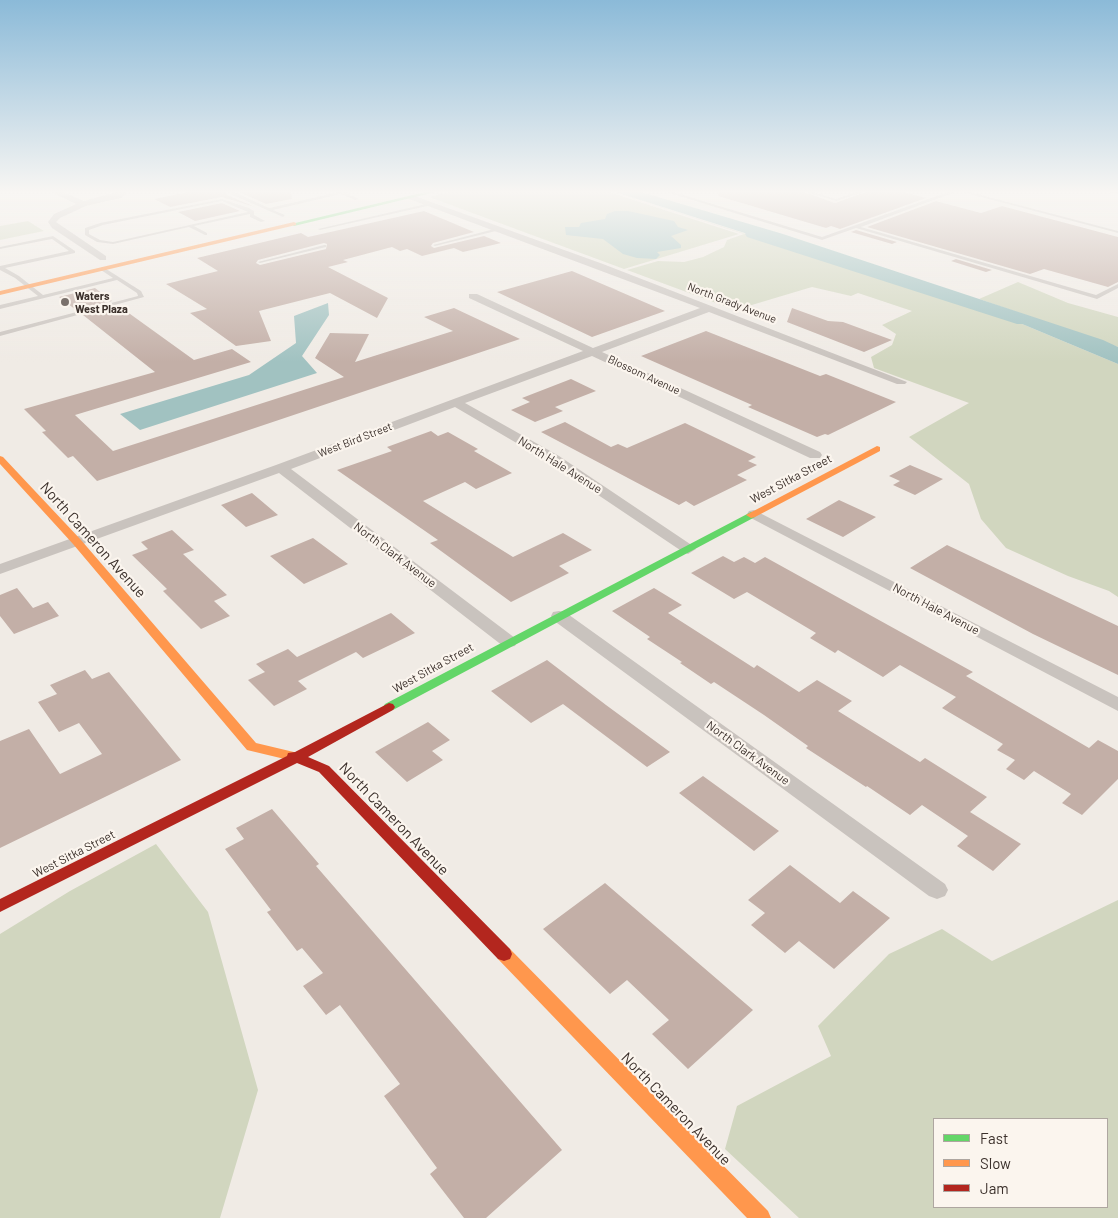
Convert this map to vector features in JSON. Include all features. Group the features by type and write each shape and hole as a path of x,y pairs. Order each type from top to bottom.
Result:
{"street":[{"path":"83,248 103,264"},
{"path":"0,293 158,248"},
{"path":"0,281 189,248"},
{"name":"North Grady Avenue","path":"548,248 901,382"},
{"name":"Blossom Avenue","path":"472,296 815,455"},
{"name":"West Bird Street","path":"0,569 281,468 709,308"},
{"name":"North Hale Avenue","path":"454,402 554,460 688,548"},
{"name":"West Sitka Street","path":"0,906 297,758 509,642 877,449"},
{"name":"North Cameron Avenue","path":"0,460 77,542 252,748 297,758 324,769 761,1218"},
{"name":"North Clark Avenue","path":"281,468 509,642"},
{"name":"North Hale Avenue","path":"754,514 1118,705"},
{"name":"North Clark Avenue","path":"559,616 937,890"}],"lane":[{"path":"0,268 73,252 67,248"},
{"path":"260,262 317,248"},
{"path":"928,248 1097,297 1118,286"},
{"path":"0,334 141,296 139,292 118,278 103,264"},
{"path":"0,268 17,277 41,296"},
{"path":"0,307 118,278"}],"green space":[{"path":"567,248 694,248 624,269"},
{"path":"722,248 790,248 991,311 1118,364 1118,597 1109,591 1068,576 1006,548 981,519 969,484 909,437 969,403 874,368 871,357 892,345 896,334 882,325 912,311 858,293 851,296 812,287 735,310 627,270 658,261 684,262 703,257"},
{"path":"1018,282 1068,303 1118,317 1118,347 979,299"},
{"path":"156,844 208,912 258,1090 220,1218 0,1218 0,934 70,891"},
{"path":"1118,900 1118,1218 799,1218 725,1149 737,1106 831,1056 818,1026 889,954 942,929 992,961"}],"water":[{"path":"615,248 681,248 657,252 660,255 656,259 637,258 623,254"},
{"path":"792,248 825,248 1103,340 1118,347 1118,364 991,311"},
{"path":"328,303 329,315 302,356 317,373 140,430 120,414 249,375 296,343 294,316"}],"building":[{"path":"239,248 305,248 258,260 256,263 260,265 326,248 389,248 343,260 348,262 328,267 388,298 377,318 330,293 259,311 271,341 236,346 190,313 207,309 166,284 218,271 197,258"},
{"path":"394,248 481,248 463,252 454,248 422,256 407,249 400,251"},
{"path":"939,248 1118,248 1118,282 1108,287 1044,269 1030,274"},
{"path":"956,259 992,270 986,272 951,261"},
{"path":"572,271 665,311 592,337 497,292"},
{"path":"95,288 112,301 76,310 59,297"},
{"path":"119,306 194,360 232,349 251,362 75,415 113,451 344,377 315,358 330,333 369,334 355,362 453,331 424,317 454,308 520,339 97,481 73,456 68,458 42,432 46,431 24,409 155,372 83,315"},
{"path":"792,308 828,321 843,322 892,340 864,352 787,322"},
{"path":"706,331 820,376 826,374 896,402 828,435 825,434 817,437 748,407 752,405 641,356"},
{"path":"571,379 596,391 555,407 563,411 535,422 511,410 530,402 522,398"},
{"path":"565,422 611,447 618,444 627,448 685,423 756,457 748,461 757,465 737,475 747,480 694,506 686,501 679,505 541,432"},
{"path":"431,431 438,436 448,432 478,449 474,451 512,473 476,489 465,482 423,501 513,557 563,533 592,550 559,566 569,573 511,602 430,543 438,540 337,470 392,451 387,447"},
{"path":"910,465 943,479 915,495 893,485 900,481 889,476"},
{"path":"252,493 278,515 246,527 221,505"},
{"path":"839,500 876,517 843,537 806,519"},
{"path":"172,530 194,550 183,554 227,595 214,601 230,616 201,629 163,591 167,589 132,555 148,549 141,542"},
{"path":"313,538 348,564 304,584 270,556"},
{"path":"947,545 1118,626 1118,675 1033,634 910,568"},
{"path":"723,556 734,562 744,557 755,563 765,557 973,672 966,676 1089,748 1098,740 1118,751 1118,779 1082,815 1062,803 1071,794 1034,771 1024,780 1006,769 1015,760 997,750 1003,744 942,708 956,697 900,665 883,677 838,650 835,653 810,638 816,633 747,592 734,599 691,573"},
{"path":"17,588 33,608 48,602 59,616 14,634 0,616 0,595"},
{"path":"654,588 682,605 668,613 754,668 757,665 799,692 817,680 852,701 838,711 920,762 925,758 987,797 970,812 1021,844 993,871 957,846 968,836 922,805 910,815 806,748 808,746 764,715 714,682 711,684 680,663 682,662 647,639 650,637 612,611"},
{"path":"391,613 415,633 363,658 356,652 298,681 307,689 274,706 248,680 265,672 256,664 288,649 297,657"},
{"path":"547,660 670,752 647,767 563,704 531,723 491,691"},
{"path":"85,670 92,679 109,672 181,760 0,848 0,741 29,729 60,774 102,754 79,723 59,732 38,702 57,694 50,685"},
{"path":"428,722 450,740 432,751 443,760 407,782 375,752"},
{"path":"703,776 779,831 754,851 679,793"},
{"path":"272,809 319,864 316,866 562,1150 486,1218 464,1218 430,1174 437,1168 384,1096 400,1084 340,1005 326,1015 303,986 323,973 302,948 297,951 267,912 271,910 225,849 244,839 236,828"},
{"path":"790,865 840,903 853,891 890,918 834,969 799,941 785,953 751,925 765,913 748,900"},
{"path":"605,883 753,1010 688,1069 652,1034 669,1020 627,980 610,994 543,929"}],"waterway":[{"path":"794,248 1022,321"}],"traffic: fast":[{"path":"389,707 751,515"}],"traffic: slow":[{"path":"0,293 192,248"},
{"path":"751,515 877,449"},
{"path":"0,459 77,542 252,747 293,756"},
{"path":"504,954 761,1218"}],"traffic: jam":[{"path":"0,906 297,757 389,707"},
{"path":"293,756 324,769 504,954"}],"place":[{"name":"Waters West Plaza","path":"65,302"}]}
